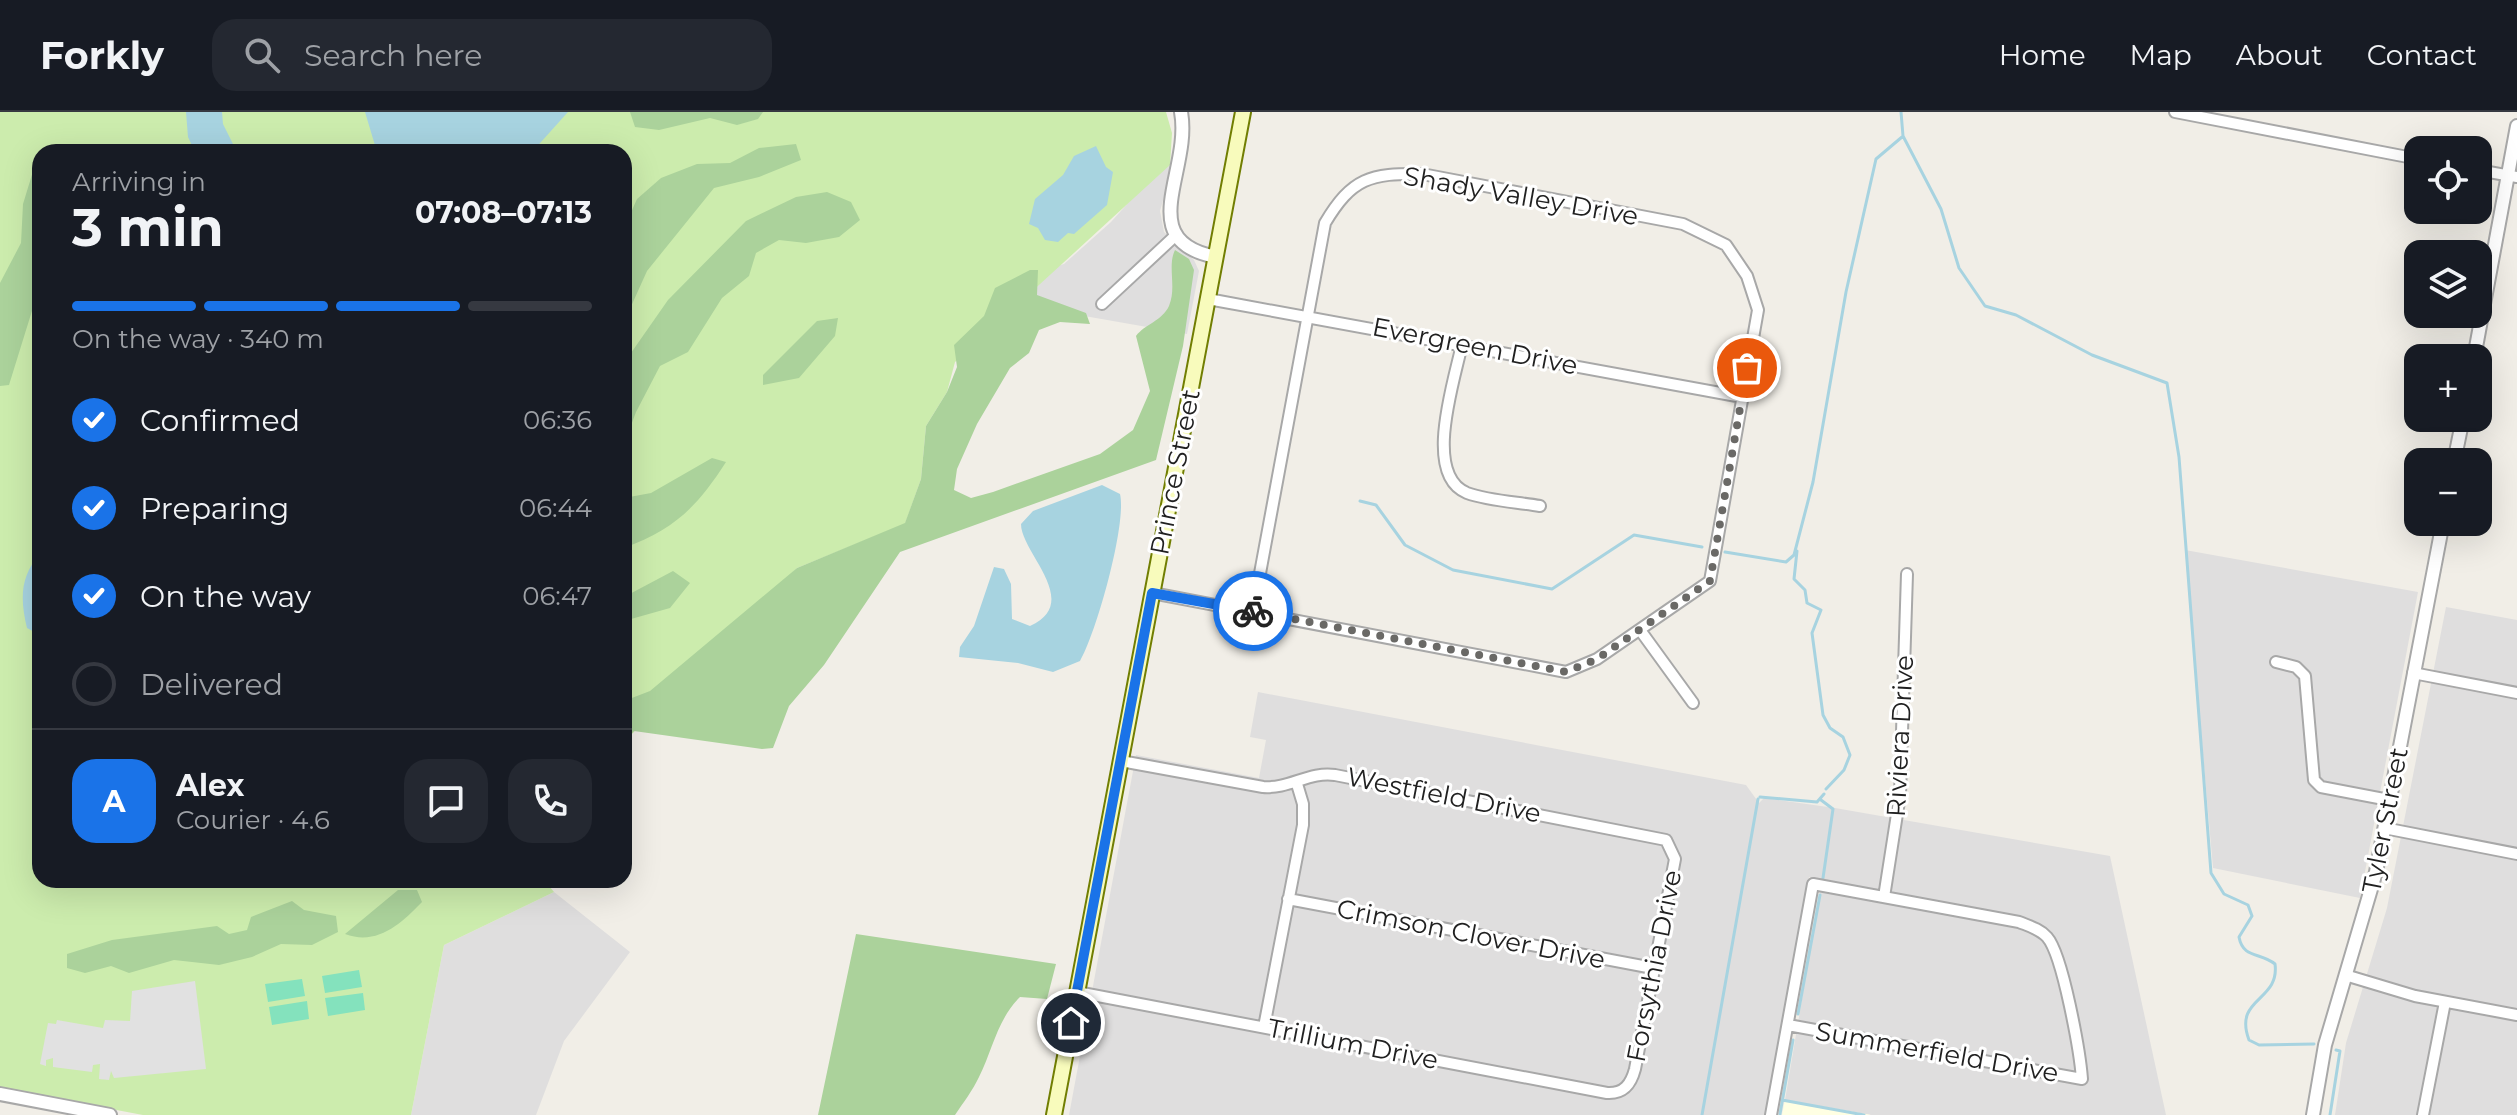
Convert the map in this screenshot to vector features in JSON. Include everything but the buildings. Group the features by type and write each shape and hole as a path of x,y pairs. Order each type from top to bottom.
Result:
{"main road":[{"name":"Prince Street","path":"1054,1115 1243,112"}],"street":[{"path":"1181,112 1183,147 1168,214 1175,236 1197,253 1216,257"},
{"path":"2175,112 2404,156"},
{"path":"2477,344 2512,177 2517,126"},
{"name":"Shady Valley Drive","path":"1253,611 1325,223 1343,193 1368,179 1391,173 1438,177 1683,224 1726,245 1747,276 1758,310 1710,581 1640,630"},
{"path":"2492,173 2512,177"},
{"path":"1102,304 1175,236"},
{"name":"Evergreen Drive","path":"1208,299 1306,314 1742,397"},
{"path":"1462,344 1442,450 1448,476 1465,493 1540,506"},
{"name":"Tyler Street","path":"2313,1115 2325,1045 2368,904 2440,536"},
{"name":"Riviera Drive","path":"1884,897 1900,795 1907,574"},
{"path":"1152,593 1566,672 1597,659 1640,630 1693,703"},
{"path":"2276,662 2296,667 2305,676 2314,780 2321,787 2389,800"},
{"path":"2413,673 2517,693"},
{"name":"Westfield Drive","path":"1121,761 1263,787 1297,784 1319,775 1335,775 1655,835 1671,845"},
{"path":"1264,1027 1304,814 1297,784"},
{"path":"2384,828 2517,854"},
{"name":"Forsythia Drive","path":"1628,1086 1635,1069 1675,859 1671,845"},
{"name":"Summerfield Drive","path":"1813,884 1884,897 2019,922 2049,939 2081,1056 2082,1079 1788,1025 1813,884"},
{"name":"Crimson Clover Drive","path":"1288,899 1653,968"},
{"path":"2345,975 2445,1002 2517,1015"},
{"name":"Trillium Drive","path":"1077,992 1607,1093 1628,1086"},
{"path":"2423,1115 2445,1002"},
{"path":"1771,1115 1788,1025"},
{"path":"0,1094 110,1115"}],"shaded area":[{"path":"1165,162 1172,168 1160,211 1164,232 1194,260 1199,271 1187,334 993,300 1029,274 1064,264 1111,222"},
{"path":"2185,550 2418,592 2360,898 2213,868"},
{"path":"2446,607 2517,620 2517,1115 2335,1115 2346,1043 2387,908"},
{"path":"1258,692 1746,785 1759,803 1764,798 1835,808 2110,856 2166,1115 1871,1115 1785,1100 1822,880 1809,877 1765,1115 1069,1115 1136,755 1259,778 1266,740 1250,737"},
{"path":"554,892 630,952 564,1041 536,1115 411,1115 444,945"},
{"path":"195,981 206,1069 114,1078 111,1071 109,1080 99,1079 100,1064 93,1065 92,1072 53,1067 53,1058 46,1060 46,1066 40,1064 48,1023 56,1024 57,1020 103,1028 105,1020 130,1021 132,991"},
{"path":"1785,1100 1871,1115 1782,1115"}],"green space":[{"path":"0,112 1166,112 1172,133 1170,165 955,362 947,392 926,426 921,479 905,524 797,568 632,734 632,144 32,144 32,888 551,888 554,892 444,945 411,1115 143,1115 0,1088"},
{"path":"630,112 763,112 758,119 737,125 710,118 659,130 635,127"},
{"path":"796,144 801,160 759,177 714,188 647,271 632,304 632,210 637,199 661,178 697,164 730,163 759,148"},
{"path":"32,175 32,311 9,385 0,386 0,283 21,243 23,204"},
{"path":"827,192 851,202 860,220 839,237 806,243 779,240 756,253 749,276 722,298 688,352 660,366 632,423 632,352 668,300 746,221 796,197"},
{"path":"1175,250 1189,259 1194,270 1183,346 1156,460 900,552 824,665 789,706 773,748 632,733 632,698 650,691 797,568 905,523 921,479 926,426 947,392 957,367 954,345 984,316 995,288 1030,270 1038,270 1037,295 1086,313 1090,324 1060,322 1039,330 1029,353 1010,368 977,424 957,469 954,490 971,498 993,492 1100,454 1133,430 1150,391 1136,336 1169,306"},
{"path":"838,318 835,336 799,378 763,385 763,375 817,321"},
{"path":"712,458 726,462 705,492 683,515 632,545 632,497 651,493"},
{"path":"673,571 690,583 670,608 632,619 632,593"},
{"path":"398,890 417,890 422,902 388,931 368,937 345,934"},
{"path":"292,901 304,910 336,916 338,932 312,945 281,944 252,957 219,965 174,960 129,973 111,966 85,973 67,968 67,954 112,940 217,926 229,934 247,930 251,917"},
{"path":"856,934 1056,964 1047,999 1020,997 1012,1006 996,1035 977,1082 955,1115 818,1115"},
{"path":"359,970 362,987 325,993 322,976"},
{"path":"302,979 305,996 268,1002 265,984"},
{"path":"363,993 365,1010 328,1016 325,998"},
{"path":"307,1001 309,1019 272,1025 269,1007"}],"water":[{"path":"186,112 222,112 223,124 233,144 191,144"},
{"path":"365,112 568,112 539,144 375,144"},
{"path":"1096,146 1106,167 1113,172 1107,205 1074,234 1068,233 1058,242 1045,240 1038,228 1029,224 1035,199 1063,175 1074,156"},
{"path":"1102,485 1120,494 1119,529 1102,604 1080,661 1053,672 1018,663 959,657 960,647 974,626 994,567 1004,569 1011,584 1012,619 1030,626 1045,616 1051,604 1050,591 1021,524 1033,511"},
{"path":"32,564 32,631 27,628 23,607 23,588"}],"waterway":[{"path":"1901,112 1903,136 1941,209 1959,268 1985,306 2016,315 2092,355 2167,383 2179,457 2211,873 2224,894 2248,905 2252,916 2239,937 2244,949 2275,964 2271,986 2247,1015 2249,1040 2259,1045 2314,1044"},
{"path":"1725,552 1786,562 1794,555 1813,482 1846,292 1876,159 1902,137"},
{"path":"1360,501 1376,505 1405,545 1453,570 1552,589 1634,535 1702,547"},
{"path":"1797,551 1794,579 1805,590 1807,603 1821,610 1812,633 1823,715 1830,728 1843,737 1850,755 1844,770 1826,789"},
{"path":"1760,797 1817,802 1824,794"},
{"path":"1702,1115 1758,799"},
{"path":"1821,800 1833,809 1823,878"},
{"path":"1798,1014 1820,895"},
{"path":"1780,1114 1793,1040"},
{"path":"2330,1115 2340,1051 2336,1050"},
{"path":"1782,1100 1864,1115"}],"way so far":[{"path":"1253,611 1566,672 1597,659 1710,581 1747,368"}],"route":[{"path":"1071,1023 1152,593 1253,611"}]}
